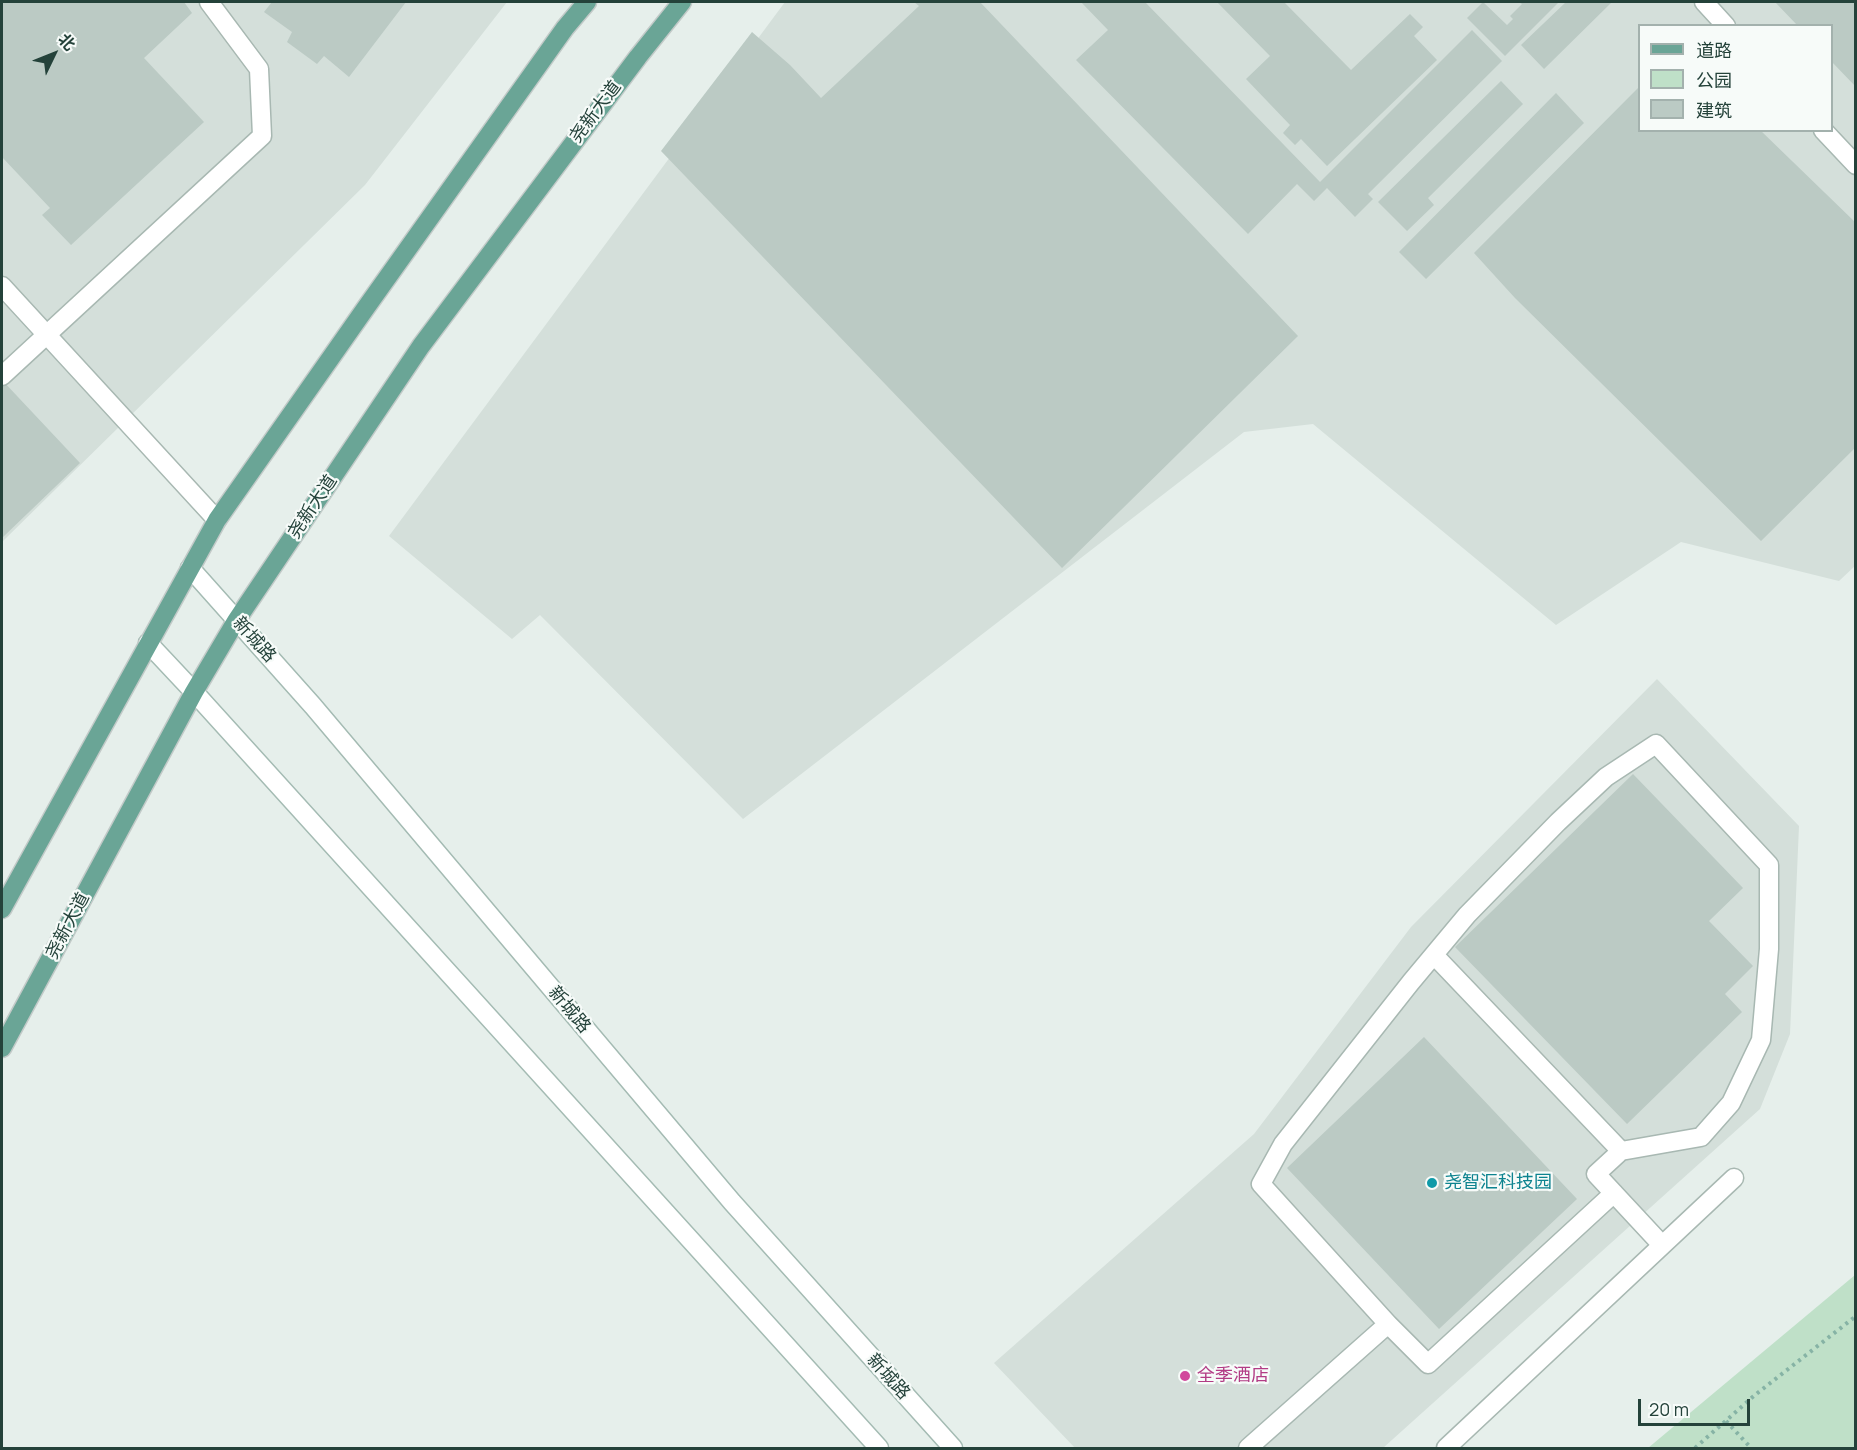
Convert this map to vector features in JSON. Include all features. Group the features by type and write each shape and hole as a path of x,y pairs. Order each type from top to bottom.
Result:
{"main road":[{"path":"2,376 262,136 259,69 209,2"},
{"path":"2,909 217,520 565,28 587,2"},
{"name":"尧新大道","path":"2,1048 194,692 236,621 421,346 638,57 682,2"},
{"path":"1704,2 1724,24"},
{"path":"1825,132 1856,165"},
{"path":"2,286 217,520"},
{"name":"新城路","path":"190,568 313,706 732,1202 953,1449"},
{"path":"148,643 879,1449"},
{"path":"1614,1193 1428,1364 1388,1324 1261,1184 1283,1144 1467,915 1558,822 1606,777 1656,744 1769,865 1769,949 1761,1040 1731,1103 1701,1137 1621,1151 1596,1174 1614,1193 1662,1245"},
{"path":"1434,955 1621,1151"},
{"path":"1446,1449 1734,1178"},
{"path":"1248,1449 1388,1324"}],"path":[{"path":"1695,1449 1755,1395 1856,1316"},
{"path":"1726,1421 1751,1449"}],"shaded area":[{"path":"2,2 507,2 365,185 2,542"},
{"path":"785,2 1855,2 1856,565 1839,581 1681,542 1556,625 1313,424 1244,432 743,819 540,615 512,639 389,536"},
{"name":"尧智汇科技园","path":"1657,679 1799,826 1790,1034 1760,1109 1383,1448 1075,1448 994,1363 1254,1134 1411,927"}],"green space":[{"path":"1855,1275 1855,1448 1648,1448"}],"building":[{"path":"2,2 184,2 192,13 144,58 204,122 71,245 42,215 50,208 2,157"},
{"path":"272,2 406,2 349,77 324,56 317,64 287,42 292,32 264,12"},
{"path":"914,2 980,2 1298,336 1062,568 661,151 752,32 790,65 821,98 919,6"},
{"path":"1081,2 1145,2 1320,182 1472,30 1502,61 1368,194 1373,199 1355,217 1327,188 1314,201 1297,184 1248,234 1076,60 1108,30"},
{"path":"1217,2 1284,2 1351,70 1410,14 1423,27 1414,36 1437,60 1327,166 1301,139 1295,145 1283,133 1290,125 1246,79 1270,56"},
{"path":"1483,2 1507,25 1513,19 1510,16 1522,4 1519,2 1559,2 1505,56 1467,18"},
{"path":"1566,2 1612,2 1544,69 1521,45"},
{"path":"1775,2 1856,2 1856,87 1833,63 1833,24 1796,24"},
{"path":"1501,81 1523,104 1428,198 1434,205 1407,231 1378,202"},
{"path":"1638,88 1638,132 1762,132 1856,223 1856,447 1761,541 1515,298 1474,253"},
{"path":"1556,93 1584,123 1426,279 1399,252"},
{"path":"2,380 80,463 2,538"},
{"path":"1633,774 1743,888 1709,921 1753,966 1725,994 1742,1012 1627,1124 1455,947"},
{"name":"尧智汇科技园","path":"1424,1037 1577,1199 1439,1329 1287,1168"}],"place":[{"name":"尧智汇科技园","path":"1432,1183"},
{"name":"全季酒店","path":"1185,1376"}]}
